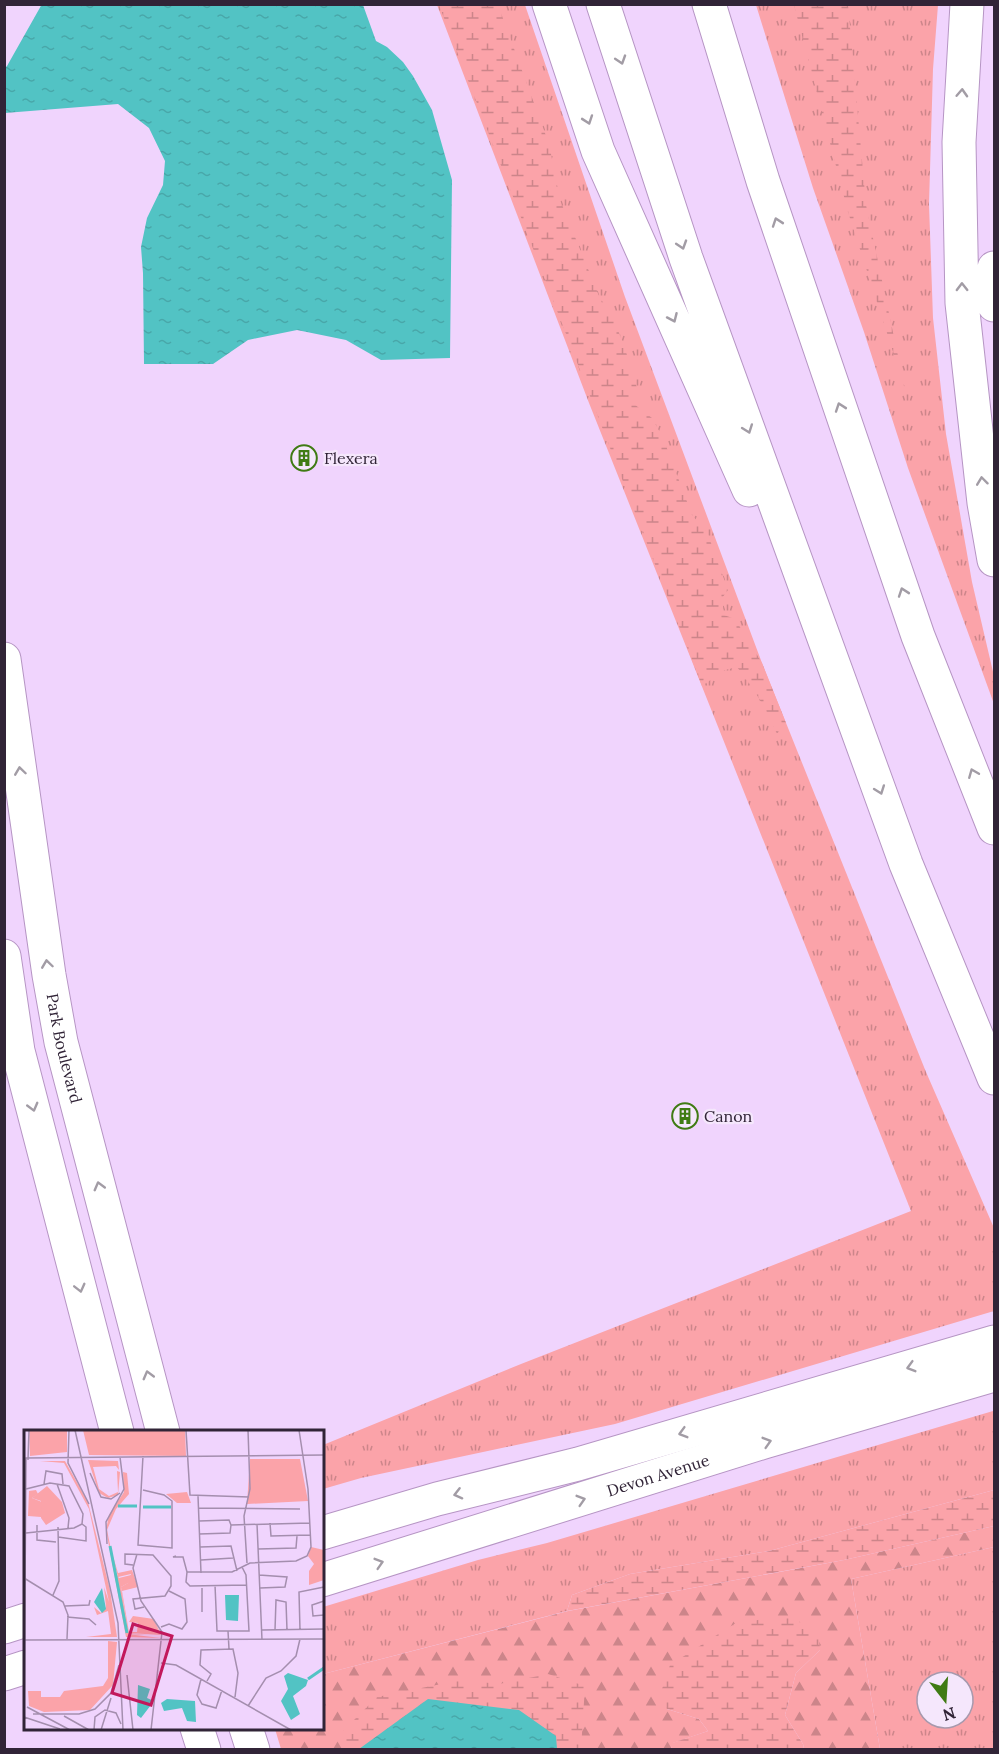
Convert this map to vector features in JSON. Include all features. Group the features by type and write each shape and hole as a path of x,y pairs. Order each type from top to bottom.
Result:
{"main road":[{"path":"549,4 598,151 866,753"},
{"path":"603,4 686,258 906,864 994,1078"},
{"path":"709,4 767,192 918,636 994,828"},
{"path":"967,4 959,142 962,303 984,503 994,560"},
{"path":"994,268 994,305"},
{"name":"Park Boulevard","path":"4,659 49,975 61,1042 163,1430"},
{"path":"4,956 11,1053 117,1430"},
{"path":"11,1053 61,1042"},
{"name":"Devon Avenue","path":"324,1532 448,1497 984,1362"},
{"name":"Devon Avenue","path":"324,1579 764,1442 984,1362"},
{"path":"4,1627 24,1621"},
{"path":"4,1674 24,1669"},
{"path":"198,1730 204,1749"},
{"path":"247,1730 253,1749"}],"green space":[{"path":"437,5 525,5 625,297 762,663 926,1072 994,1228 994,1311 615,1424 361,1478 324,1489 324,1445 521,1364 911,1211 589,403"},
{"path":"439,5 498,5 549,144 560,200 599,296 615,322 626,352 637,388 634,404 652,418 663,438 692,515 707,532 728,590 722,598 724,615 735,619 762,663 786,723 777,734 760,699 737,667 725,670 702,686"},
{"path":"756,5 938,5 933,69 929,204 933,318 946,434 972,582 994,676 994,704 908,468 864,332 813,188"},
{"path":"794,5 848,5 866,205 905,389 848,212"},
{"path":"993,1411 994,1414 994,1490 769,1551 630,1574 572,1595 567,1611 324,1674 324,1607 478,1560 547,1543"},
{"path":"994,1490 994,1526 844,1560 567,1611 572,1595 630,1574 769,1551"},
{"path":"994,1526 994,1547 851,1579 880,1749 804,1749 785,1715 796,1673 820,1650 667,1709 699,1719 708,1731 673,1743 671,1749 281,1749 275,1730 324,1730 324,1674 568,1611 844,1560"},
{"path":"994,1547 994,1749 880,1749 851,1579"},
{"path":"783,1616 818,1629 820,1650 796,1673 785,1715 804,1749 671,1749 672,1743 708,1731 699,1719 667,1709 660,1695 670,1665 734,1624"},
{"path":"548,1674 585,1686 581,1749 557,1749 556,1735 428,1699 359,1749 343,1749 342,1732 377,1697 461,1680 499,1684"}],"water":[{"path":"42,4 363,5 376,41 387,47 403,62 432,110 452,180 450,358 381,360 346,340 297,330 248,340 213,364 144,364 141,247 147,218 163,185 165,161 149,128 118,104 5,113 5,68"},
{"path":"428,1699 519,1710 556,1736 557,1749 359,1749"}],"place":[{"name":"Flexera","path":"304,458"},
{"name":"Canon","path":"685,1116"}]}
